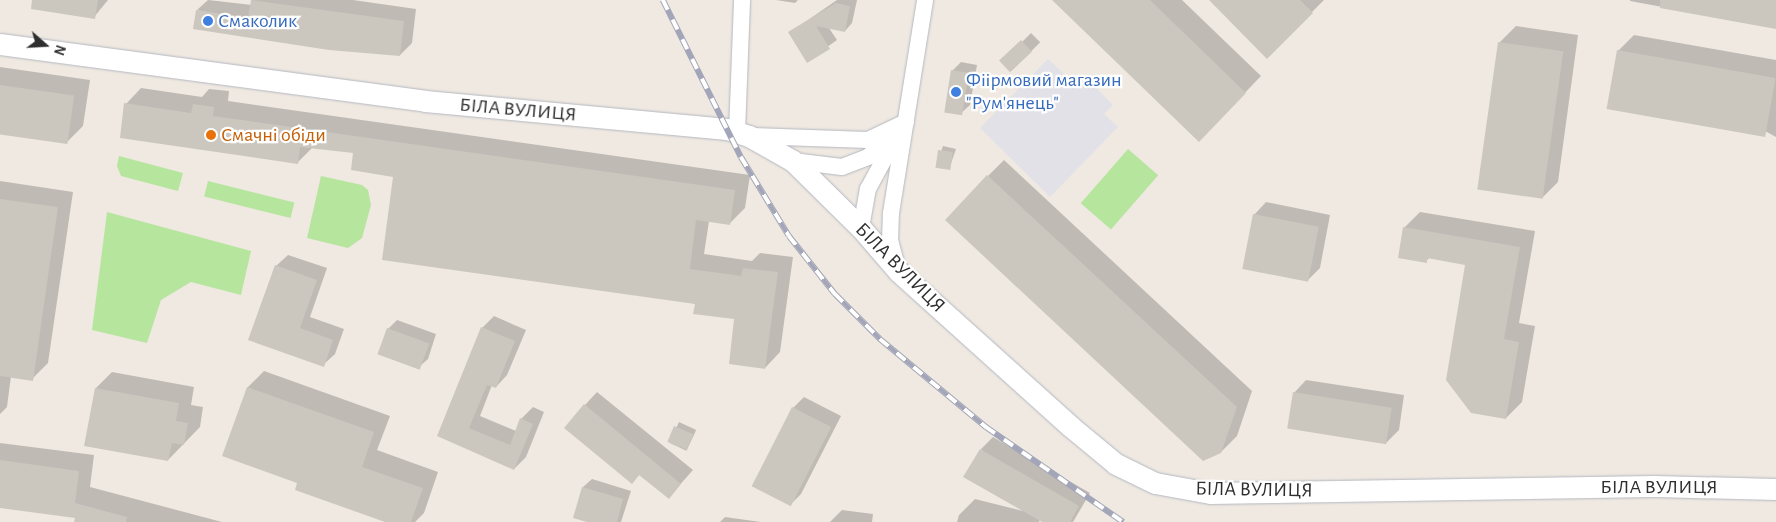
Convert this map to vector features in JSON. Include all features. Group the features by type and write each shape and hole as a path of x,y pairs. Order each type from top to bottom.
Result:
{"street":[{"path":"742,0 743,134 868,140 906,122"},
{"path":"899,272 890,241 891,213 925,0"},
{"name":"БІЛА ВУЛИЦЯ","path":"0,44 425,101 743,134 793,161 861,228 899,272 1078,433 1116,464 1155,483 1210,494 1654,486 1776,489"},
{"path":"793,161 842,167 868,157 906,122"},
{"path":"861,228 868,189 906,122"}],"shaded area":[{"path":"1048,59 1079,88 1088,80 1113,105 1104,114 1118,127 1050,197 980,128"}],"green space":[{"path":"1128,149 1158,175 1111,230 1081,203"},
{"path":"119,156 183,173 178,191 121,176 117,166"},
{"path":"321,176 362,185 368,190 371,205 362,238 348,248 307,238"},
{"path":"208,181 294,203 290,218 204,197"},
{"path":"107,212 251,251 241,295 191,282 161,300 147,343 92,330"}],"building":[{"path":"32,0 98,0 95,19 31,9"},
{"path":"251,0 404,21 400,56 329,50 193,29 196,10 248,18"},
{"path":"1052,0 1150,0 1246,93 1199,142"},
{"path":"1209,0 1300,0 1313,13 1267,59"},
{"path":"1660,0 1776,0 1776,29 1660,8"},
{"path":"836,3 850,6 845,32 816,26 830,49 807,63 788,32"},
{"path":"1021,40 1032,52 1010,72 999,60"},
{"path":"1498,42 1563,51 1543,199 1477,190"},
{"path":"1617,50 1776,78 1765,137 1607,109"},
{"name":"Фіірмовий магазин \"Рум'янець\"","path":"951,70 969,73 962,115 944,112"},
{"path":"0,85 74,95 67,144 0,134"},
{"path":"124,103 191,113 193,104 214,107 213,116 735,190 730,225 696,220 690,269 741,276 743,268 778,272 765,369 729,364 734,319 693,314 695,304 382,260 393,177 351,170 353,153 300,147 298,164 120,138"},
{"path":"938,150 953,152 950,170 935,168"},
{"path":"987,175 1237,407 1221,453 1203,461 945,220"},
{"path":"0,199 58,207 33,381 0,376"},
{"path":"1253,214 1319,227 1308,282 1242,269"},
{"path":"1403,227 1520,247 1504,339 1519,342 1506,419 1471,413 1446,380 1465,265 1427,258 1427,263 1398,258"},
{"path":"275,265 317,280 300,328 333,340 324,367 248,340"},
{"path":"481,327 515,341 496,388 487,385 469,428 510,445 520,418 533,424 514,470 437,436"},
{"path":"387,328 429,343 420,370 377,354"},
{"path":"247,387 374,432 362,467 423,488 411,522 385,522 295,490 297,483 222,456"},
{"path":"95,388 179,403 176,421 188,423 184,445 172,443 168,461 84,446"},
{"path":"1293,392 1392,408 1386,444 1287,429"},
{"path":"584,404 681,484 669,499 639,475 632,484 564,428"},
{"path":"792,407 831,427 791,506 752,486"},
{"path":"674,426 693,434 687,450 667,442"},
{"path":"980,449 1079,506 1070,522 1042,522 963,477"},
{"path":"0,460 79,471 75,503 127,517 126,522 74,522 75,518 0,508"},
{"path":"582,487 623,499 617,522 587,522 573,518"}],"railway":[{"path":"663,0 741,157 789,236 835,294 880,339 986,427 1123,522"}],"place":[{"name":"Смаколик","path":"208,21"},
{"name":"Фіірмовий магазин \"Рум'янець\"","path":"956,92"},
{"name":"Смачні обіди","path":"211,135"}]}
